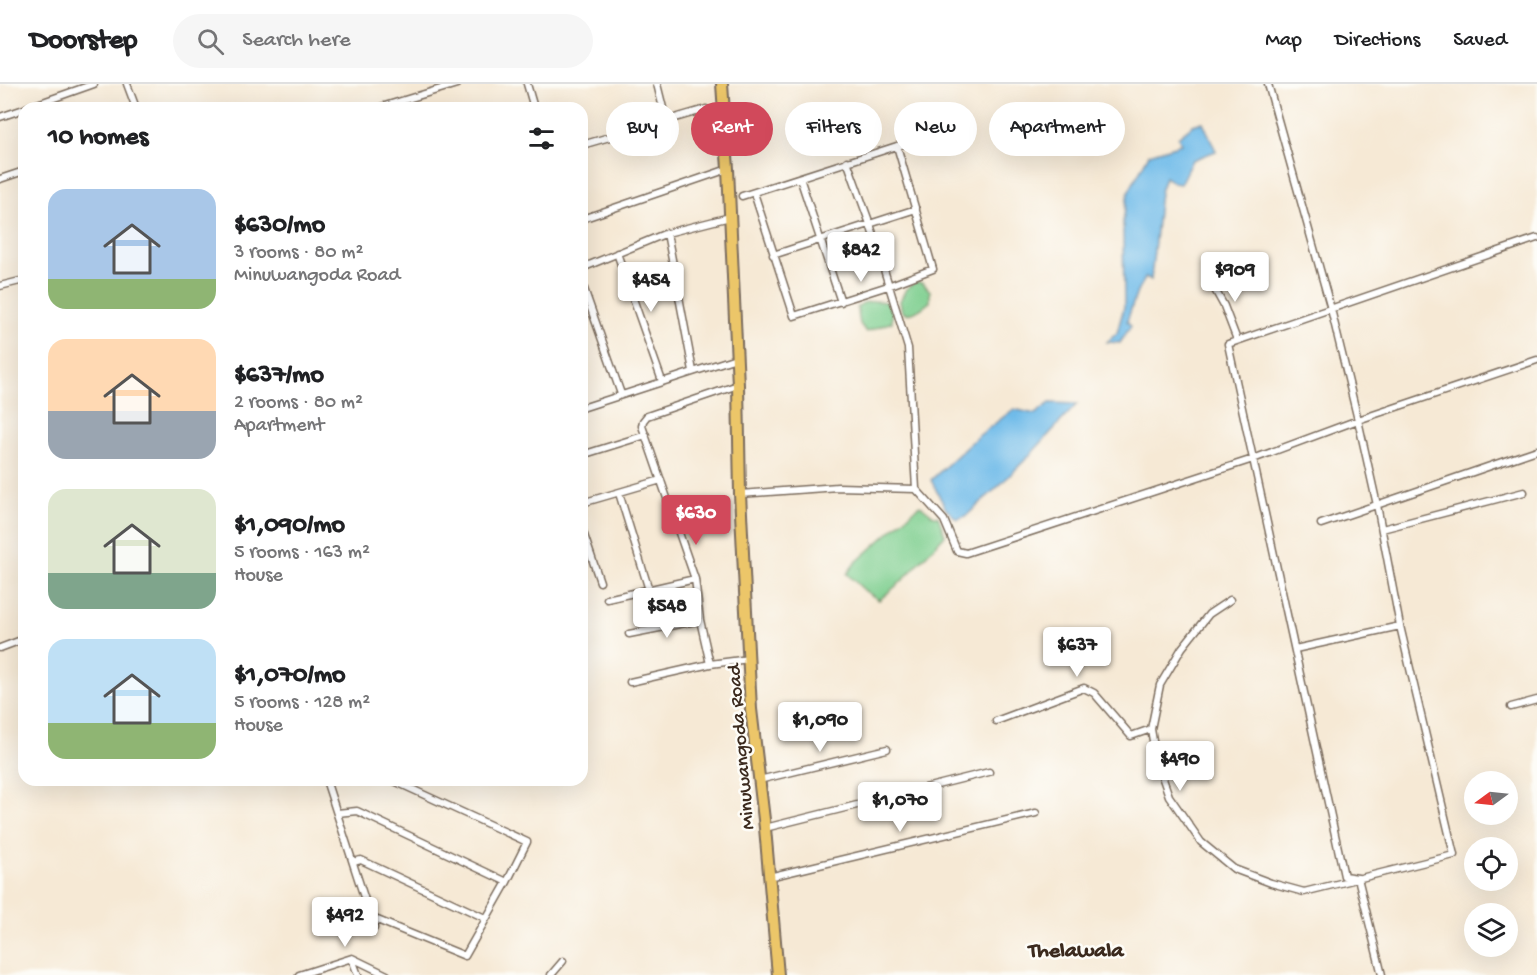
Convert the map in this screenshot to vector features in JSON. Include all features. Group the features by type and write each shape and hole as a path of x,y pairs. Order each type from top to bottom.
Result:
{"main road":[{"name":"Minuwangoda Road","path":"722,84 738,385 740,494 751,709 765,828 778,975"}],"street":[{"path":"42,102 94,84"},
{"path":"127,84 134,102"},
{"path":"398,102 457,84"},
{"path":"527,84 532,102"},
{"path":"657,84 662,102"},
{"path":"1230,600 1209,614 1182,648 1160,685 1151,729 1156,759 1169,796 1201,842 1234,869 1304,892 1454,855 1400,626 1358,420 1331,309 1268,84"},
{"path":"0,117 18,111"},
{"path":"588,143 606,138"},
{"path":"742,196 894,147"},
{"path":"754,193 794,316 933,269 900,156"},
{"path":"847,161 870,224 908,348 916,489 944,520 957,550 966,554 1253,459 1358,420 1537,360"},
{"path":"588,217 728,170"},
{"path":"0,179 18,173"},
{"path":"800,178 841,302"},
{"path":"773,255 916,209"},
{"path":"588,265 667,233 730,217"},
{"path":"667,233 693,371"},
{"path":"1359,878 1344,876 1228,344 1537,238"},
{"path":"617,253 662,381"},
{"path":"1210,269 1208,277 1224,306 1237,340"},
{"path":"0,286 18,282"},
{"path":"588,300 621,394"},
{"path":"588,406 736,358"},
{"path":"710,664 700,620 695,579 642,426 647,416 738,385"},
{"path":"588,453 646,435"},
{"path":"1321,524 1537,450"},
{"path":"588,501 661,480"},
{"path":"740,494 838,487 916,489"},
{"path":"1382,529 1524,492"},
{"path":"620,493 649,590"},
{"path":"588,547 600,582"},
{"path":"607,599 695,579"},
{"path":"629,634 700,620"},
{"path":"1295,649 1400,626"},
{"path":"0,648 18,641"},
{"path":"630,682 710,664 749,659"},
{"path":"996,721 1084,688 1094,693 1131,736 1151,729"},
{"path":"1511,706 1537,700"},
{"path":"759,780 887,749"},
{"path":"765,828 989,772"},
{"path":"328,786 374,928"},
{"path":"370,917 465,956 527,842 405,786"},
{"path":"337,813 357,811 507,882"},
{"path":"769,877 1036,813"},
{"path":"353,862 361,860 485,918"},
{"path":"1359,878 1382,975"},
{"path":"352,958 358,975"},
{"path":"299,975 319,972 352,958 387,975"},
{"path":"551,975 563,961"}],"green space":[{"path":"916,282 923,283 930,291 930,302 913,313 902,312 900,301 906,289"},
{"path":"886,302 892,308 892,322 866,332 860,324 857,307 863,303"},
{"path":"920,505 934,516 938,516 945,535 901,582 879,600 865,591 847,574 855,563"}],"water":[{"path":"1203,122 1216,151 1192,160 1180,184 1165,177 1160,192 1151,280 1146,277 1137,292 1127,321 1131,326 1120,343 1107,342 1117,333 1124,307 1123,221 1128,193 1149,154 1181,144 1178,137 1193,125"},
{"path":"1050,403 1077,404 1001,484 966,516 957,519 946,509 931,480 977,437 1014,409 1035,414"}],"district":[{"name":"Thelawala","path":"1076,948"}]}
